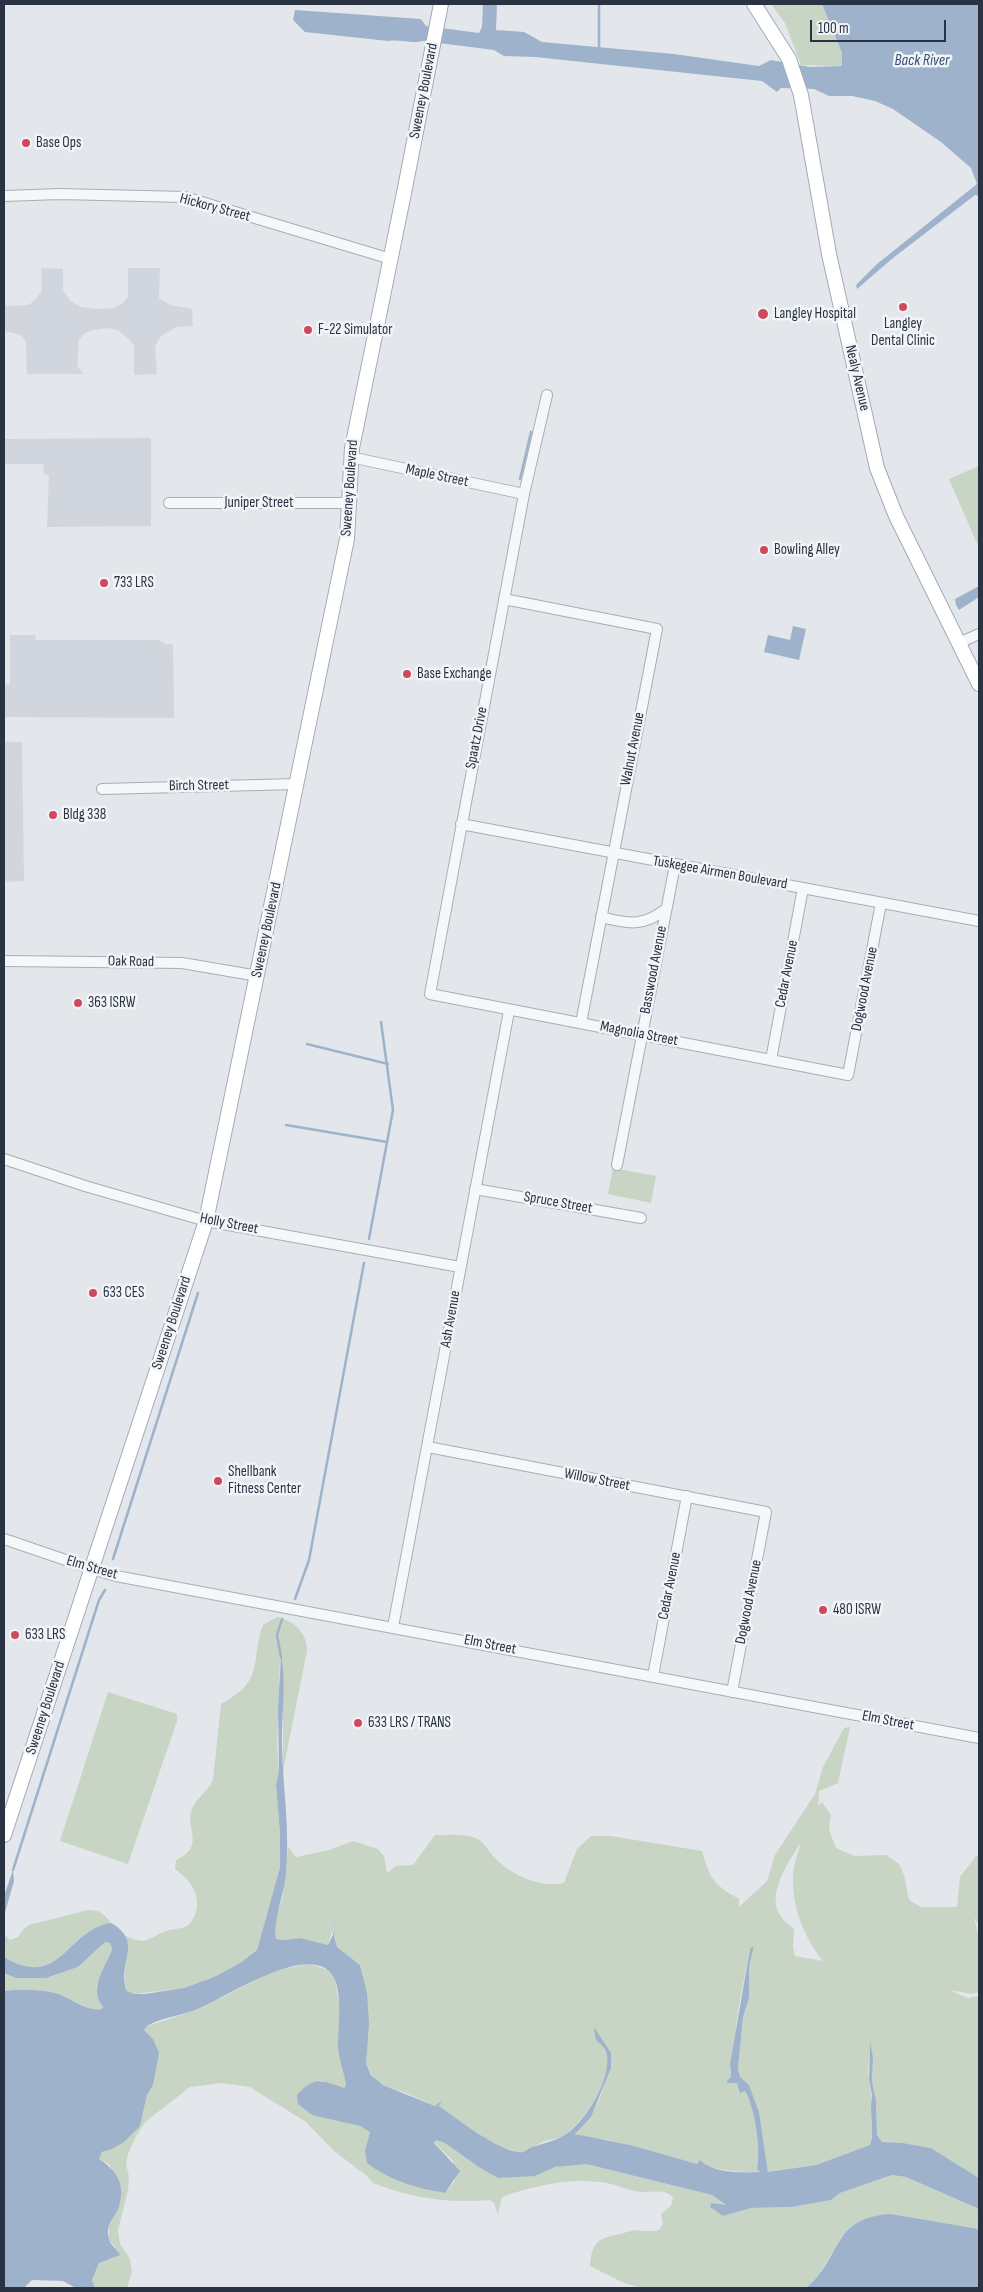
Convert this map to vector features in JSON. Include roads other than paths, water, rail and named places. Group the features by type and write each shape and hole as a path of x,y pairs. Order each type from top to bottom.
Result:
{"main road":[{"name":"Sweeney Boulevard","path":"4,1835 206,1221 347,539 350,457 441,4"},
{"name":"Nealy Avenue","path":"754,4 789,59 800,95 829,254 877,468 896,516 979,684"}],"street":[{"name":"Hickory Street","path":"4,196 60,194 185,197 391,259"},
{"name":"Spaatz Drive","path":"430,994 524,494 547,395"},
{"name":"Maple Street","path":"350,457 524,494"},
{"name":"Juniper Street","path":"169,503 349,502"},
{"name":"Walnut Avenue","path":"504,599 657,628 581,1023"},
{"path":"959,643 979,634"},
{"name":"Birch Street","path":"102,789 297,784"},
{"name":"Tuskegee Airmen Boulevard","path":"461,824 979,921"},
{"name":"Basswood Avenue","path":"617,1164 675,865"},
{"name":"Cedar Avenue","path":"771,1060 804,888"},
{"name":"Dogwood Avenue","path":"848,1074 881,903"},
{"path":"601,917 642,923 653,919 666,909"},
{"name":"Oak Road","path":"4,961 182,963 258,976"},
{"name":"Magnolia Street","path":"430,994 509,1011 642,1034 848,1074"},
{"name":"Ash Avenue","path":"394,1626 509,1011"},
{"name":"Holly Street","path":"4,1159 85,1186 206,1221 460,1267"},
{"name":"Spruce Street","path":"475,1189 641,1218"},
{"name":"Willow Street","path":"428,1447 766,1512"},
{"name":"Cedar Avenue","path":"653,1676 687,1496"},
{"name":"Dogwood Avenue","path":"732,1692 766,1512"},
{"name":"Elm Street","path":"4,1539 92,1570 979,1738"}],"water":[{"name":"Back River","path":"483,4 497,4 496,30 524,32 542,42 674,54 759,66 771,60 810,67 842,66 842,53 822,4 979,4 979,196 975,195 893,258 857,289 856,285 877,264 977,184 971,168 941,142 893,109 875,101 852,96 829,96 814,89 781,88 777,92 762,81 535,57 504,56 494,50 423,41 388,41 305,32 293,20 295,10 421,19 426,26 479,33 482,27"},
{"path":"979,586 979,597 959,610 955,599"},
{"path":"793,626 806,629 799,660 764,652 768,635 790,640"},
{"path":"281,1655 284,1678 282,1747 287,1856 285,1880 276,1922 276,1939 300,1938 328,1945 333,1935 335,1920 334,1937 337,1947 360,1965 367,1993 369,2023 366,2064 371,2075 383,2085 435,2106 442,2101 439,2106 480,2135 504,2148 523,2152 560,2138 571,2130 580,2121 596,2098 606,2073 607,2061 606,2051 596,2040 594,2027 611,2053 611,2068 591,2117 575,2134 630,2145 697,2164 700,2160 712,2168 720,2170 760,2172 757,2169 756,2129 749,2098 745,2091 740,2093 737,2083 727,2083 731,2077 730,2064 750,1949 754,1946 749,1967 749,1998 743,2017 738,2069 740,2077 749,2085 759,2112 768,2172 816,2165 870,2145 872,2137 872,2095 869,2079 870,2042 873,2057 872,2082 876,2100 877,2135 882,2142 903,2143 931,2148 979,2178 979,2209 906,2177 892,2175 840,2193 831,2200 792,2207 751,2208 723,2216 710,2207 711,2203 726,2205 712,2195 586,2164 555,2167 535,2176 498,2178 480,2168 445,2143 436,2140 434,2143 460,2171 445,2193 404,2183 385,2175 367,2163 365,2151 370,2132 360,2126 312,2115 298,2104 297,2095 313,2082 324,2082 344,2088 346,2085 338,2047 339,2000 336,1983 333,1976 322,1967 306,1964 267,1975 198,2009 147,2026 144,2030 153,2039 159,2053 153,2085 147,2095 140,2126 124,2142 102,2152 99,2159 115,2173 120,2184 121,2198 118,2210 108,2228 108,2233 112,2245 120,2255 99,2263 92,2280 95,2288 76,2288 63,2281 32,2280 24,2288 4,2288 4,1991 29,1990 55,1993 78,2004 102,2009 97,1986 112,1949 110,1943 105,1942 78,1967 46,1978 16,1978 4,1973 4,1957 23,1966 39,1967 51,1963 96,1928 111,1923 121,1930 128,1946 125,1972 127,1991 134,1994 145,1994 184,1988 214,1977 240,1963 257,1950 280,1867 280,1834 276,1785 279,1770 278,1709"},
{"path":"13,1870 14,1881 4,1916 4,1896"},
{"path":"891,2214 979,2229 979,2288 806,2288 817,2277 839,2242 857,2223 871,2217"}],"waterway":[{"path":"599,4 599,47"},
{"path":"520,479 531,432"},
{"path":"369,1239 393,1110 381,1022"},
{"path":"307,1044 388,1064"},
{"path":"286,1125 387,1142"},
{"path":"295,1599 309,1560 364,1263"},
{"path":"113,1559 198,1293"},
{"path":"13,1870 99,1600 105,1590"},
{"path":"281,1657 277,1635 282,1619"}],"place":[{"name":"Base Ops","path":"26,143"},
{"name":"Langley Dental Clinic","path":"903,307"},
{"name":"Langley Hospital","path":"763,314"},
{"name":"F-22 Simulator","path":"308,330"},
{"name":"Bowling Alley","path":"764,550"},
{"name":"733 LRS","path":"104,583"},
{"name":"Base Exchange","path":"407,674"},
{"name":"Bldg 338","path":"53,815"},
{"name":"363 ISRW","path":"78,1003"},
{"name":"633 CES","path":"93,1293"},
{"name":"Shellbank Fitness Center","path":"218,1481"},
{"name":"480 ISRW","path":"823,1610"},
{"name":"633 LRS","path":"15,1635"},
{"name":"633 LRS / TRANS","path":"358,1723"}]}
